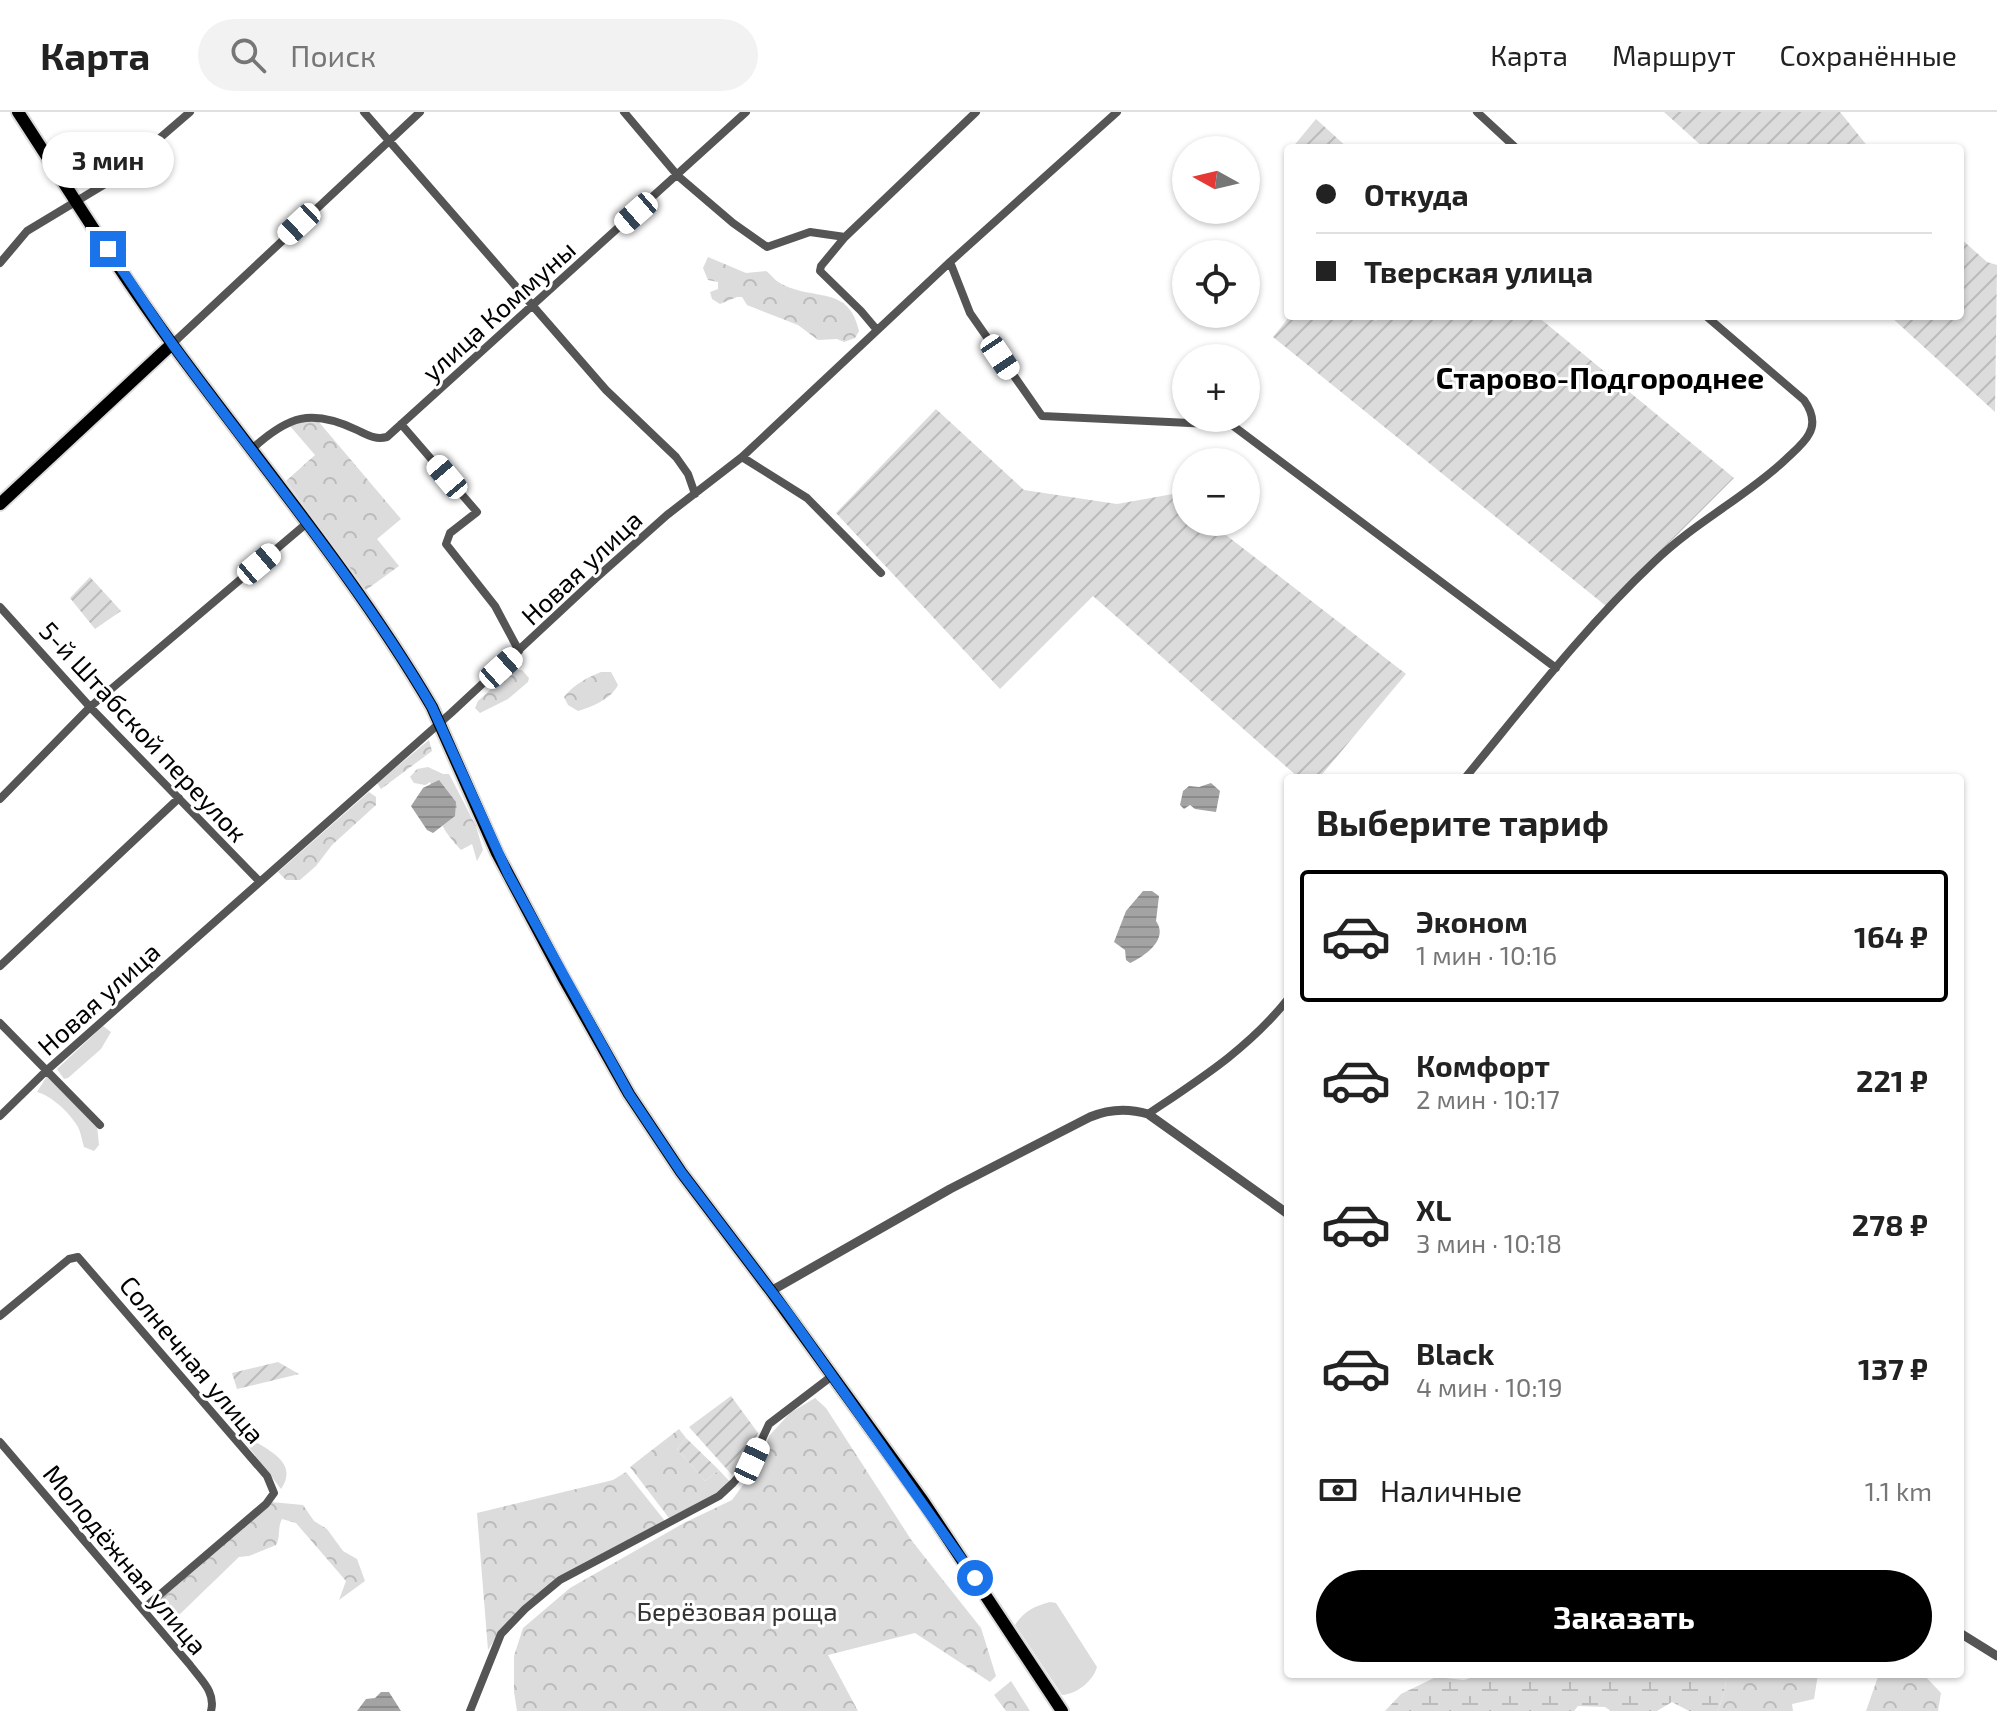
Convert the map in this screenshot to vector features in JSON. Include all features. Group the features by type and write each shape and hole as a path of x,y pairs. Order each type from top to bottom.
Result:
{"main road":[{"path":"18,112 172,344 366,603 420,686 440,723 497,853 617,1073 681,1172 771,1291 963,1559 1062,1711"},
{"path":"0,504 172,344"}],"street":[{"path":"0,263 27,231 110,181 190,112"},
{"path":"364,112 606,390 676,457 688,474 695,494"},
{"path":"172,344 420,112"},
{"path":"624,112 678,176 733,223 767,247 810,232 845,237"},
{"name":"улица Коммуны","path":"252,449 275,428 290,420 304,418 331,421 382,439 746,112"},
{"path":"877,330 820,271 821,266 845,237 976,112"},
{"name":"Новая улица","path":"0,1116 46,1071 440,723 595,579 742,457 950,262 1117,112"},
{"path":"1477,112 1512,144"},
{"path":"950,262 970,313 1042,416 1232,425 1556,668"},
{"path":"1468,774 1607,608 1656,559 1767,477 1809,435 1813,421 1804,400 1711,320"},
{"path":"401,424 477,512 450,533 446,544 495,606 519,651"},
{"path":"742,457 807,498 881,573"},
{"path":"0,799 90,707 307,523"},
{"name":"5-й Штабской переулок","path":"0,607 90,707 260,882"},
{"path":"0,966 179,798"},
{"path":"1148,1114 1246,1045 1284,1004"},
{"path":"0,1023 100,1125"},
{"path":"771,1291 950,1189 1090,1117 1120,1110 1148,1114 1284,1211"},
{"name":"Солнечная улица","path":"0,1316 69,1259 78,1257 267,1476 273,1489 272,1497 143,1609"},
{"path":"470,1711 501,1634 525,1609 560,1580 719,1496 752,1461 769,1424 832,1376"},
{"name":"Молодёжная улица","path":"0,1442 209,1690 212,1709"},
{"path":"1964,1635 1997,1656"}],"green space":[{"path":"1664,112 1840,112 1866,144 1700,144"},
{"path":"1316,119 1344,144 1295,144"},
{"path":"1964,242 1987,262 1997,265 1995,412 1894,320 1964,320"},
{"path":"708,257 746,273 766,271 792,289 838,300 854,316 859,331 855,338 844,342 837,339 818,340 798,325 747,305 742,297 720,304 712,299 710,292 718,289 718,282 708,280 703,268"},
{"path":"1287,320 1542,320 1734,478 1606,606 1273,337"},
{"path":"936,409 1024,490 1117,504 1172,494 1172,536 1227,536 1406,674 1322,774 1294,774 1093,596 1000,689 836,513"},
{"path":"297,420 318,421 401,519 377,539 399,566 366,590 286,481 315,455 290,426"},
{"path":"90,577 121,611 95,629 70,598"},
{"path":"512,670 522,670 529,678 528,682 508,699 480,713 475,708 478,701"},
{"path":"601,672 611,672 618,685 611,694 595,705 578,711 568,705 564,697 568,692"},
{"path":"429,740 432,751 381,789 377,783"},
{"path":"428,767 449,774 476,826 483,850 477,861 472,844 461,850 445,830 430,782 425,785 414,783 410,777 417,769"},
{"path":"369,792 376,797 376,805 332,845 316,866 300,880 286,880 278,872"},
{"path":"103,1026 111,1032 101,1049 64,1079 57,1069"},
{"path":"47,1076 97,1125 99,1145 94,1151 84,1147 78,1127 65,1111 49,1097 37,1092"},
{"path":"278,1362 299,1374 237,1389 232,1373"},
{"path":"731,1396 758,1433 749,1453 732,1475 689,1427"},
{"name":"Берёзовая роща","path":"815,1398 826,1408 912,1541 981,1628 996,1676 990,1682 915,1633 828,1655 858,1711 517,1711 514,1656 523,1628 570,1588 684,1523 732,1500 763,1458 769,1436 790,1413"},
{"path":"679,1429 686,1438 677,1449 705,1481 719,1470 731,1483 717,1495 669,1518 630,1467"},
{"path":"243,1434 283,1463 286,1479 281,1489 241,1437"},
{"path":"686,1438 719,1470 705,1481 677,1449"},
{"path":"626,1472 665,1521 558,1578 500,1631 488,1650 477,1513 613,1480"},
{"path":"271,1502 303,1505 343,1551 357,1559 365,1581 339,1600 346,1581 296,1523 282,1519 276,1545 239,1557 180,1614 163,1613 153,1605"},
{"path":"1050,1602 1056,1603 1097,1667 1084,1686 1062,1695 1015,1625 1030,1610"},
{"path":"1434,1678 1726,1678 1718,1711 1689,1711 1672,1702 1657,1711 1611,1711 1605,1707 1578,1706 1574,1711 1385,1711 1401,1694"},
{"path":"1726,1678 1817,1678 1814,1699 1792,1704 1793,1711 1718,1711"},
{"path":"1878,1678 1927,1678 1941,1693 1938,1711 1866,1711"},
{"path":"1011,1681 1030,1711 1006,1711 994,1695"}],"shaded area":[{"path":"439,780 456,802 455,816 433,833 427,830 411,806 423,788"},
{"path":"1211,783 1220,791 1216,812 1195,809 1190,805 1184,809 1180,805 1183,791 1189,786"},
{"path":"1143,891 1152,891 1159,896 1156,921 1160,934 1154,946 1130,963 1126,960 1125,950 1114,942 1126,911"},
{"path":"381,1692 389,1692 401,1711 357,1711 366,1699 375,1698"}],"district":[{"name":"Старово-Подгороднее","path":"1600,377"}],"route":[{"path":"108,249 172,344 366,603 420,686 497,853 563,977 638,1107 681,1172 787,1312 975,1578"}]}
